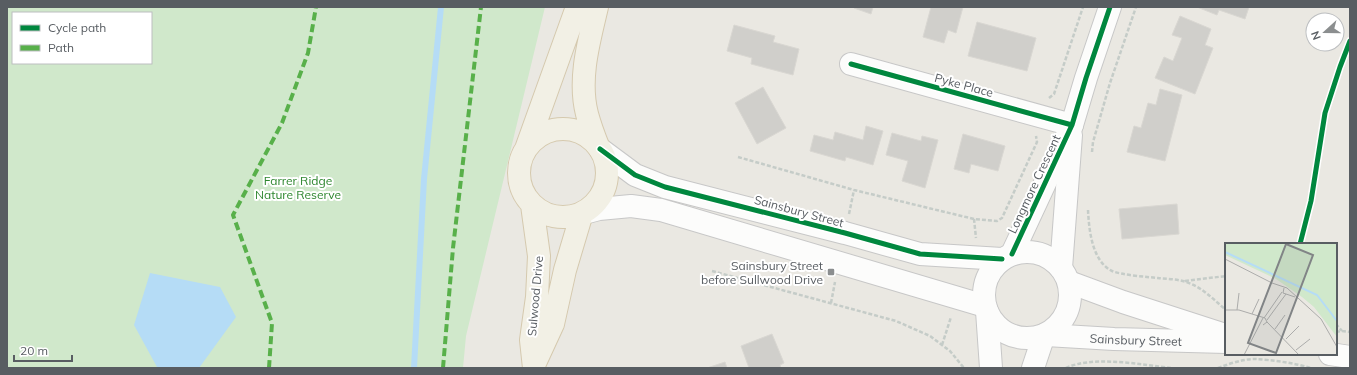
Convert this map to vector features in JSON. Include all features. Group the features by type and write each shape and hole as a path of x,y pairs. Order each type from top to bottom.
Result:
{"main road":[{"path":"577,7 525,151 520,161 520,184 532,205 540,212 561,218 572,217 593,207 600,199 607,180 605,159 599,148 587,113 583,74 598,7"},
{"path":"525,151 532,142 540,136 550,131 561,129 582,133 599,148"},
{"name":"Sulwood Drive","path":"532,205 540,256 537,297 531,340 534,366"},
{"name":"Sulwood Drive","path":"534,366 553,324 565,270 583,213"}],"street":[{"name":"Longmore Crescent","path":"1007,257 1072,124 1110,7"},
{"name":"Pyke Place","path":"851,64 1072,124"},
{"name":"Longmore Crescent","path":"1065,275 1072,124"},
{"name":"Sainsbury Street","path":"599,148 635,175 665,186 920,254 1007,257"},
{"path":"583,213 599,209 631,206 661,210 986,309 994,323 1004,332 1017,338 1031,339 1045,335 1056,328 1064,318 1069,307 1071,295 1065,275 1051,259 1038,253 1025,252 1007,257 993,268 986,280 984,293 986,309 992,368"},
{"name":"Sainsbury Street","path":"1065,275 1123,302 1225,336"},
{"name":"Sainsbury Street","path":"1045,335 1114,339 1225,342"},
{"path":"1033,368 1045,335"},
{"path":"1337,355 1350,357"}],"path":[{"path":"1046,101 1054,94 1083,7"},
{"path":"1092,156 1093,142 1110,83 1136,7"},
{"path":"738,156 854,190 974,219 997,221 1002,218 1037,142 1035,130"},
{"path":"1087,204 1088,222 1091,235 1101,262 1113,271 1145,277 1184,281 1225,276"},
{"path":"974,219 976,239"},
{"path":"1086,235 1091,235"},
{"path":"712,271 896,321 930,336 950,351 964,368"},
{"path":"1184,281 1199,287 1225,309"},
{"path":"1337,325 1342,331"},
{"path":"1337,332 1350,332"},
{"path":"1273,368 1276,355"},
{"path":"1218,368 1235,362 1254,359 1311,368"},
{"path":"1066,368 1088,362 1123,362 1172,368"}],"green space":[{"name":"Farrer Ridge Nature Reserve","path":"7,7 545,7 466,336 463,368 7,368"}],"water":[{"path":"150,273 220,287 236,317 199,368 157,367 134,325"}],"building":[{"path":"854,7 873,7 871,14"},
{"path":"931,7 963,7 956,33 948,30 944,43 923,37"},
{"path":"1197,7 1249,7 1245,19 1219,10 1217,15"},
{"path":"1180,16 1211,29 1205,45 1213,48 1195,94 1155,78 1164,57 1173,61 1182,38 1172,35"},
{"path":"977,22 1036,38 1027,71 968,56"},
{"path":"734,25 775,36 773,42 799,49 793,75 751,64 752,58 727,51"},
{"path":"763,87 786,128 757,144 735,103"},
{"path":"1160,89 1182,95 1165,161 1127,152 1134,126 1141,128 1148,103 1156,105"},
{"path":"866,126 883,131 873,165 846,157 845,161 810,151 814,135 833,140 835,132 863,140"},
{"path":"892,133 921,141 922,136 938,140 925,188 902,181 908,161 886,155"},
{"path":"963,134 1005,146 998,171 971,164 969,173 954,169"},
{"path":"1177,204 1179,234 1122,239 1119,209"},
{"path":"772,334 784,363 780,365 781,368 749,368 741,346"},
{"path":"725,362 727,368 707,368"}],"waterway":[{"path":"414,368 424,179 441,7"}],"marked path":[{"path":"269,368 272,323 233,215 282,123 308,53 316,7"},
{"path":"443,368 453,248 481,7"}],"cycle path":[{"path":"1012,254 1072,125 1110,7"},
{"path":"1300,243 1311,201 1325,113 1350,41"},
{"path":"851,64 1072,125"},
{"path":"600,149 635,175 665,187 845,233 920,254 1002,259"}],"place":[{"name":"Sainsbury Street before Sullwood Drive","path":"831,272"}]}
